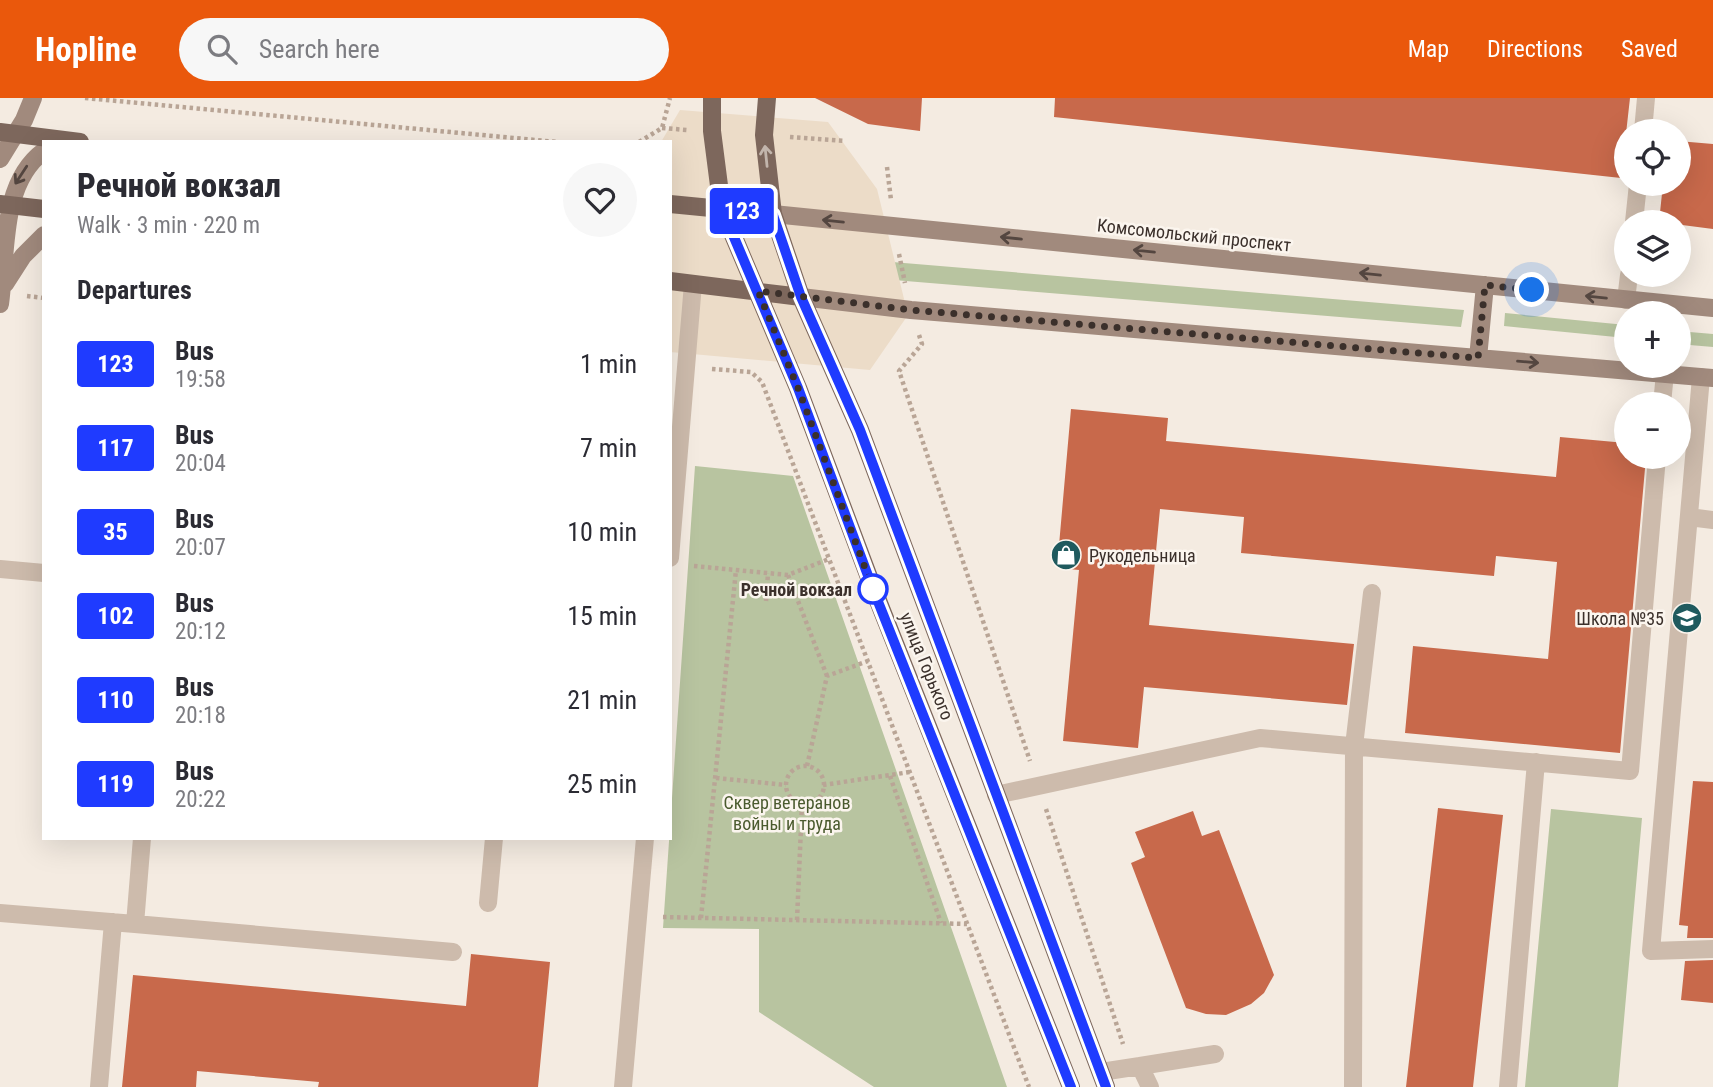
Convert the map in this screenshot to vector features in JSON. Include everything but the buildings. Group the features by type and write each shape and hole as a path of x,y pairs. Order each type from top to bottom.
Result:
{"main road":[{"name":"улица Горького","path":"712,98 712,131 722,209 758,291 1071,1087"},
{"name":"улица Горького","path":"767,98 764,135 773,215 801,297 860,430 1104,1080"},
{"path":"8,133 62,140"},
{"path":"4,204 42,209"},
{"name":"Комсомольский проспект","path":"672,204 773,215"},
{"path":"672,281 801,297"}],"street":[{"path":"0,159 8,133 33,98"},
{"path":"1644,119 1646,98"},
{"path":"1,299 4,204 30,162 42,153"},
{"name":"Комсомольский проспект","path":"773,215 1713,308"},
{"path":"1,299 16,265 42,237"},
{"path":"677,562 693,284"},
{"path":"1478,358 1485,285"},
{"path":"1626,300 1628,287"},
{"path":"801,297 911,310 1614,369"},
{"path":"1707,377 1689,517 1651,951 1713,949"},
{"path":"996,795 1260,738 1630,771 1656,469"},
{"path":"1689,517 1713,520"},
{"path":"0,569 42,573"},
{"path":"1353,1087 1354,746 1372,593"},
{"path":"1508,1087 1536,762"},
{"path":"135,924 142,840"},
{"path":"488,903 494,840"},
{"path":"623,1087 645,840"},
{"path":"0,913 453,952"},
{"path":"99,1087 113,922"},
{"path":"1104,1080 1136,1067 1215,1054"},
{"path":"1136,1067 1150,1087"}],"path":[{"path":"85,98 536,140"},
{"path":"642,140 662,128 670,98"},
{"path":"922,344 899,372 1136,1067"},
{"path":"739,372 751,372 762,382 1029,1087"},
{"path":"677,562 788,575 829,559"},
{"path":"701,918 736,570"},
{"path":"766,601 768,573"},
{"path":"788,575 827,676 807,766"},
{"path":"827,676 868,661"},
{"path":"807,766 820,775 823,785 815,801 802,804 790,797 786,785 792,771 807,766"},
{"path":"823,785 911,772"},
{"path":"890,776 941,923"},
{"path":"716,778 786,785"},
{"path":"797,920 802,804"},
{"path":"639,917 967,924"}],"green space":[{"path":"856,259 1464,310 1461,327 857,277"},
{"path":"1505,313 1614,324 1614,337 1504,326"},
{"path":"1691,332 1713,334 1713,347 1691,345"},
{"name":"Сквер ветеранов войны и труда","path":"695,466 793,476 1007,1087 874,1087 759,1012 759,929 663,928 669,840 672,840 672,798"},
{"path":"1551,809 1642,818 1618,1087 1525,1087"}],"shaded area":[{"path":"680,110 828,122 877,189 908,315 870,370 672,352 672,140 662,140"}],"bus line":[{"name":"123","path":"1071,1087 873,589 798,388 722,209 773,215 801,297 860,430 1106,1087"}],"place":[{"name":"Рукодельница","path":"1066,555"},
{"name":"Речной вокзал","path":"873,589"},
{"name":"Школа №35","path":"1687,618"}],"route":[{"path":"873,589 798,388 758,291 911,310 1478,358 1485,285 1532,290"}]}
